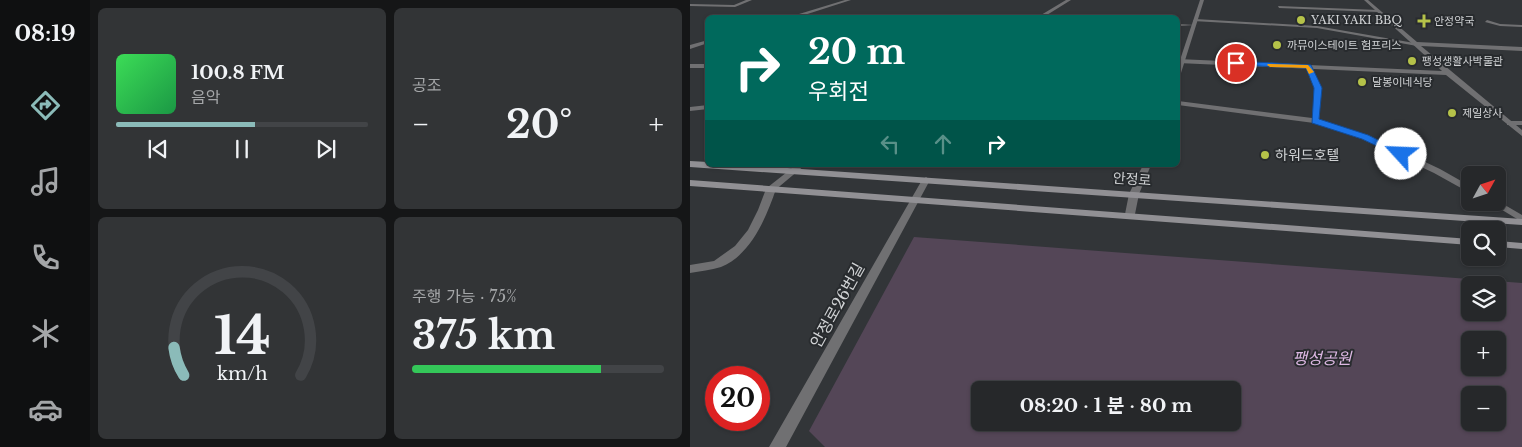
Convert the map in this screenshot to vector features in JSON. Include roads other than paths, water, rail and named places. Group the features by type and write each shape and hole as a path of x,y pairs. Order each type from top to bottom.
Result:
{"main road":[{"name":"안정로","path":"690,164 705,165"},
{"name":"안정로","path":"736,167 1522,221"},
{"path":"690,183 914,201 1130,214 1461,241"},
{"path":"1506,245 1522,246"}],"street":[{"path":"690,5 735,6 750,0"},
{"path":"798,15 849,0"},
{"path":"1043,15 1069,0"},
{"path":"1180,58 1202,0"},
{"path":"1366,0 1448,73 1522,134"},
{"path":"1279,7 1378,11"},
{"path":"1486,21 1500,25 1522,26"},
{"path":"1180,24 1317,27 1416,44 1522,49"},
{"path":"690,40 705,41"},
{"path":"690,47 705,42"},
{"path":"1180,61 1448,73"},
{"path":"690,66 705,66"},
{"path":"1308,66 1318,88 1315,121"},
{"path":"1180,104 1315,121 1365,137 1437,171 1461,185"},
{"path":"690,109 705,107"},
{"path":"1510,123 1522,123"},
{"path":"690,269 720,263 746,243 766,204 771,189 798,167"},
{"path":"1130,214 1134,194 1146,167"},
{"name":"안정로26번길","path":"777,447 926,180"},
{"path":"1506,211 1522,221"}],"place":[{"name":"YAKI YAKI BBQ","path":"1301,20"},
{"name":"안정약국","path":"1424,21"},
{"name":"까뮤이스테이트 험프리스","path":"1277,45"},
{"name":"팽성생활사박물관","path":"1412,61"},
{"name":"달봉이네식당","path":"1362,82"},
{"name":"제일상사","path":"1452,113"},
{"name":"하워드호텔","path":"1265,155"}],"park label":[{"name":"팽성공원","path":"1322,358"}]}
